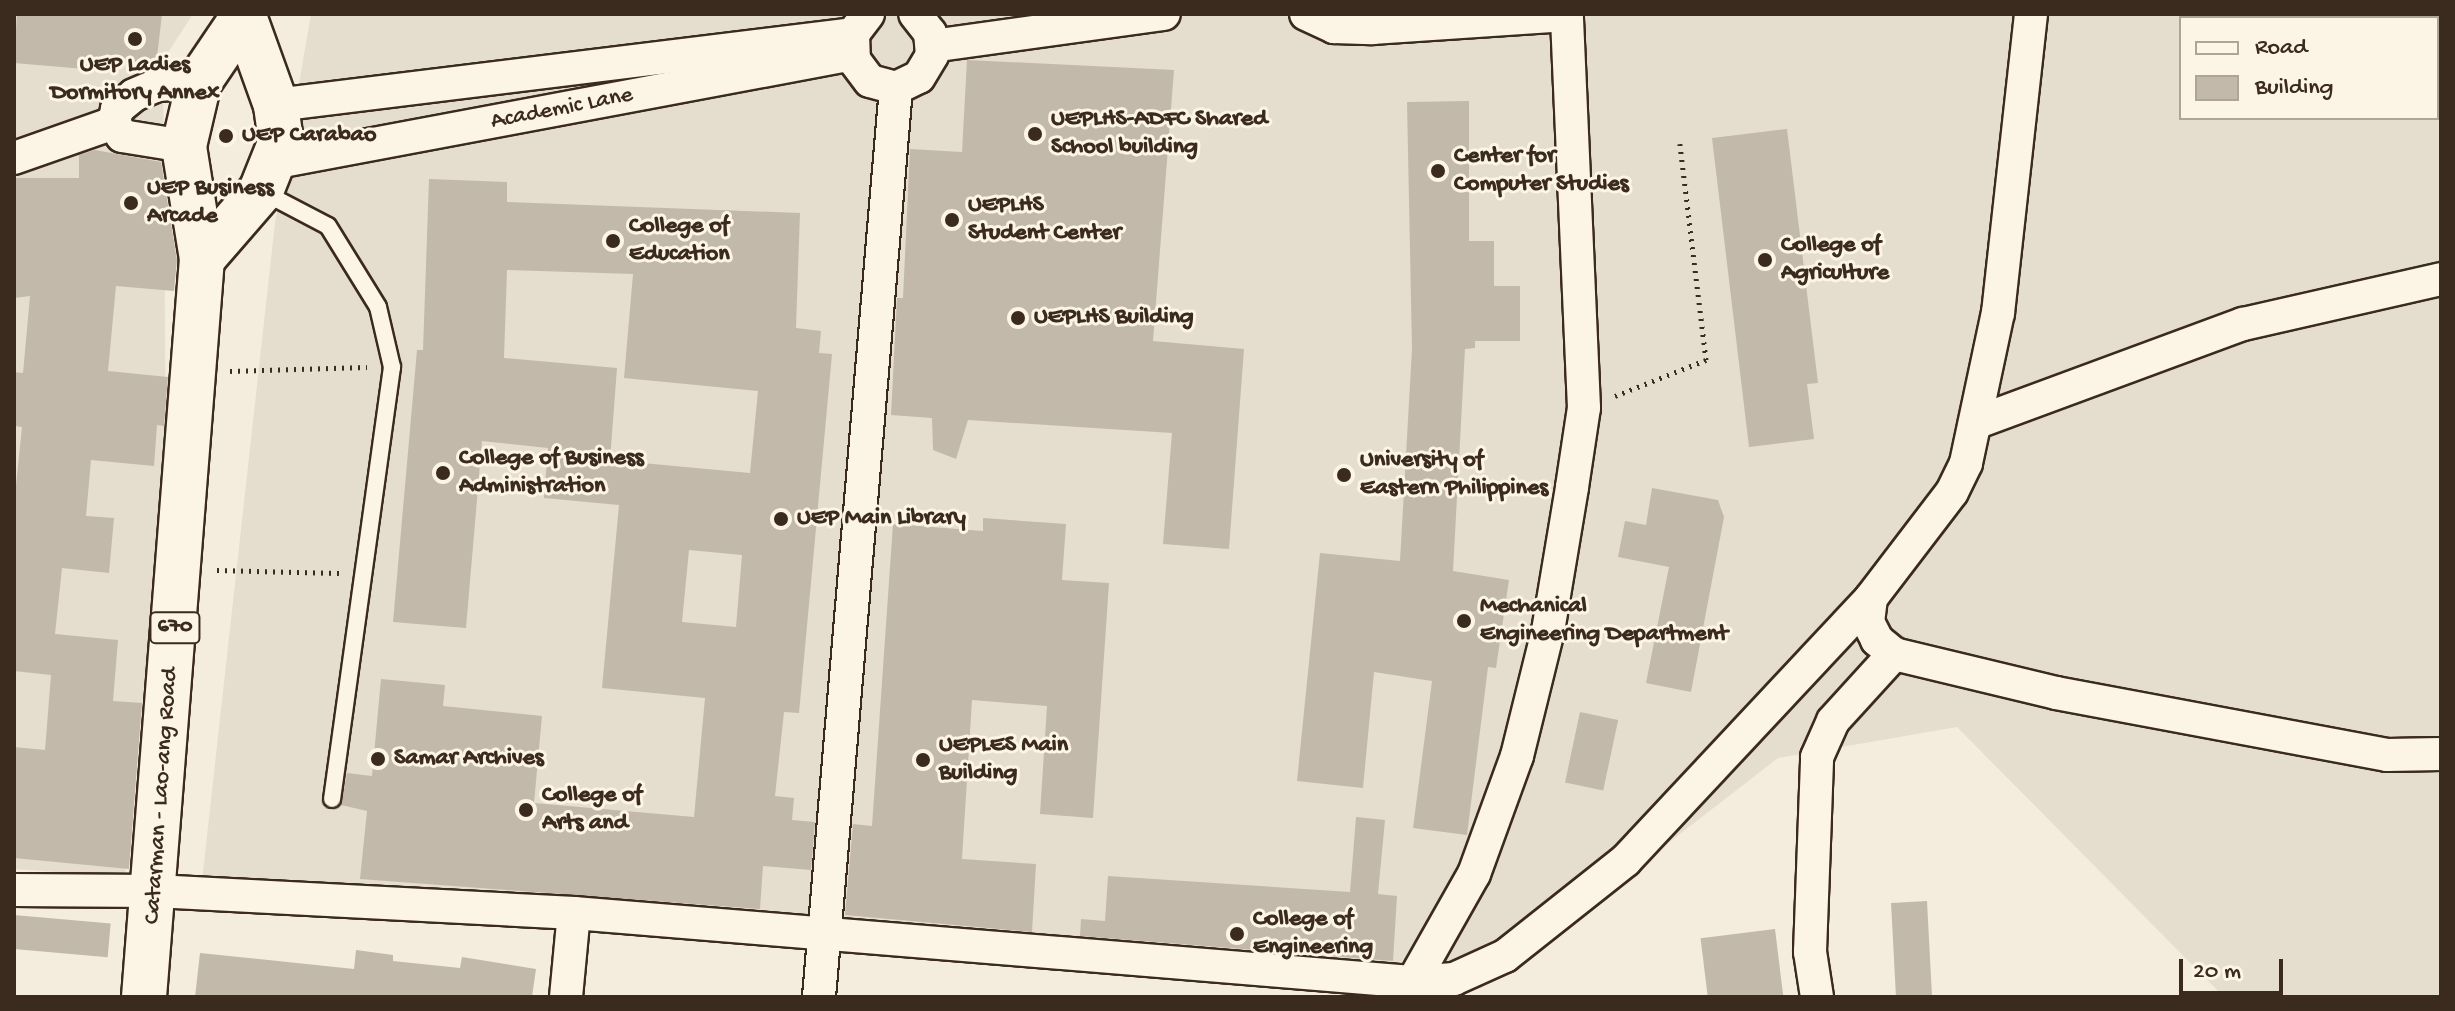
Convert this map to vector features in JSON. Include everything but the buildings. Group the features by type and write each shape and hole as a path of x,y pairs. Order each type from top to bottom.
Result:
{"main road":[{"name":"Catarman - Lao-ang Road","path":"144,997 155,891 202,259 184,146 199,82 244,15"},
{"name":"Catarman - Lao-ang Road","path":"244,15 276,105 281,141 267,177"},
{"path":"202,259 267,177"}],"street":[{"path":"926,31 1025,14"},
{"path":"926,31 1164,14"},
{"path":"1306,14 1334,27 1372,28 1567,14 1584,408 1548,631 1517,756 1474,874 1409,989"},
{"path":"14,890 155,891 574,913 824,931 1409,989 1454,979 1505,956 1626,860 1871,598 1952,492 1966,463 1998,313 2031,14"},
{"path":"858,34 870,81 896,88 919,77 926,31"},
{"name":"Academic Lane","path":"267,177 675,72 858,34"},
{"name":"Academic Lane","path":"276,105 675,72"},
{"path":"184,146 122,136 114,123 117,109 134,95 158,85 199,82"},
{"path":"819,997 896,88"},
{"path":"14,158 114,123"},
{"path":"1975,423 2243,324 2441,279"},
{"path":"1871,598 1868,622 1877,640 1894,654 2056,693 2387,755 2441,754"},
{"path":"1817,997 1810,952 1817,757 1833,721 1894,654"},
{"path":"566,997 574,913"}],"lane":[{"path":"267,177 328,226 378,307 392,367 366,574 332,799"}],"path":[{"path":"1584,408 1706,360 1680,144"},
{"path":"194,372 392,367"},
{"path":"180,569 366,574"}],"shaded area":[{"path":"14,14 193,14 163,60 166,461 125,877 14,869"},
{"name":"University of Eastern Philippines","path":"311,14 2441,14 2441,997 2224,997 1957,727 1778,758 1481,988 202,881 275,223"}],"place":[{"name":"UEP Ladies Dormitory Annex","path":"135,39"},
{"name":"UEPLHS-ADFC Shared School building","path":"1035,134"},
{"name":"UEP Carabao","path":"226,136"},
{"name":"Center for Computer Studies","path":"1438,171"},
{"name":"UEP Business Arcade","path":"131,203"},
{"name":"UEPLHS Student Center","path":"952,220"},
{"name":"College of Education","path":"613,241"},
{"name":"College of Agriculture","path":"1765,260"},
{"name":"UEPLHS Building","path":"1018,318"},
{"name":"College of Business Administration","path":"443,473"},
{"name":"University of Eastern Philippines","path":"1344,475"},
{"name":"UEP Main Library","path":"781,519"},
{"name":"Mechanical Engineering Department","path":"1464,621"},
{"name":"Samar Archives","path":"378,759"},
{"name":"UEPLES Main Building","path":"923,760"},
{"name":"College of Arts and","path":"526,810"},
{"name":"College of Engineering","path":"1237,934"}]}
